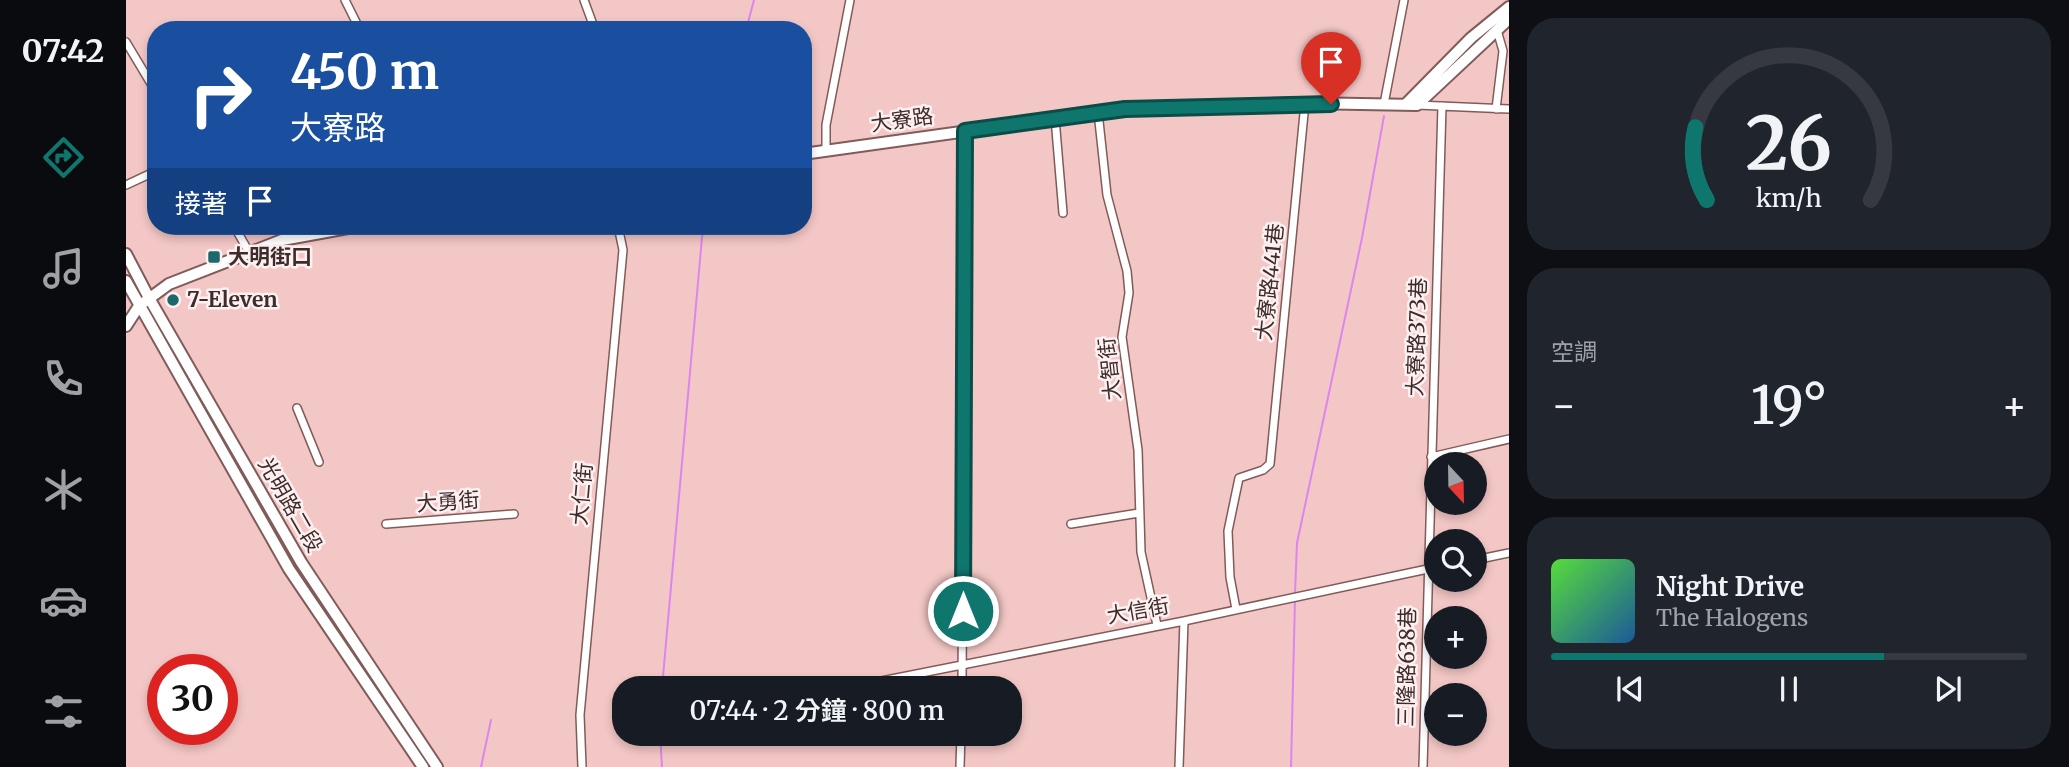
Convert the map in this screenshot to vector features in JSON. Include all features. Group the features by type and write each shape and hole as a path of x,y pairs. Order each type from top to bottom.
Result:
{"street":[{"path":"345,0 356,21"},
{"path":"583,0 591,21"},
{"path":"826,151 826,125 850,0"},
{"path":"1384,104 1404,0"},
{"path":"1405,105 1471,38 1509,7"},
{"path":"1417,105 1509,19"},
{"path":"1496,109 1503,51 1497,30"},
{"path":"126,42 147,77"},
{"name":"大寮路","path":"812,153 1098,112 1305,103 1509,109"},
{"name":"大寮路441巷","path":"1236,608 1230,577 1228,531 1239,478 1263,470 1270,464 1305,103"},
{"name":"大寮路373巷","path":"1431,452 1442,106"},
{"name":"大智街","path":"1098,112 1107,195 1128,271 1129,293 1122,337 1139,450 1141,552 1157,625"},
{"path":"1055,118 1063,212"},
{"path":"963,676 965,131"},
{"path":"126,185 147,174"},
{"path":"239,235 249,252"},
{"path":"126,326 139,306 169,284 282,240 310,235"},
{"name":"大仁街","path":"582,767 580,715 622,250 620,235"},
{"name":"光明路二段","path":"126,254 301,562 437,767"},
{"name":"光明路二段","path":"126,281 289,569 423,767"},
{"path":"297,408 319,462"},
{"path":"1453,452 1509,439"},
{"path":"1071,524 1139,513"},
{"name":"大勇街","path":"386,524 514,514"},
{"path":"1487,558 1509,553"},
{"name":"大信街","path":"907,676 1424,570"},
{"name":"三隆路638巷","path":"1423,767 1427,592"},
{"path":"1179,767 1184,621"},
{"path":"960,767 961,746"}],"waterway":[{"path":"748,21 754,0"},
{"path":"1295,593 1297,543 1362,238 1384,116"},
{"path":"663,676 702,235"},
{"path":"1291,767 1295,599"},
{"path":"481,767 491,720"},
{"path":"661,746 662,767"}],"place":[{"name":"大明街口","path":"214,257"},
{"name":"7-Eleven","path":"173,300"}],"route":[{"path":"963,611 965,131 1125,109 1331,104"}]}
